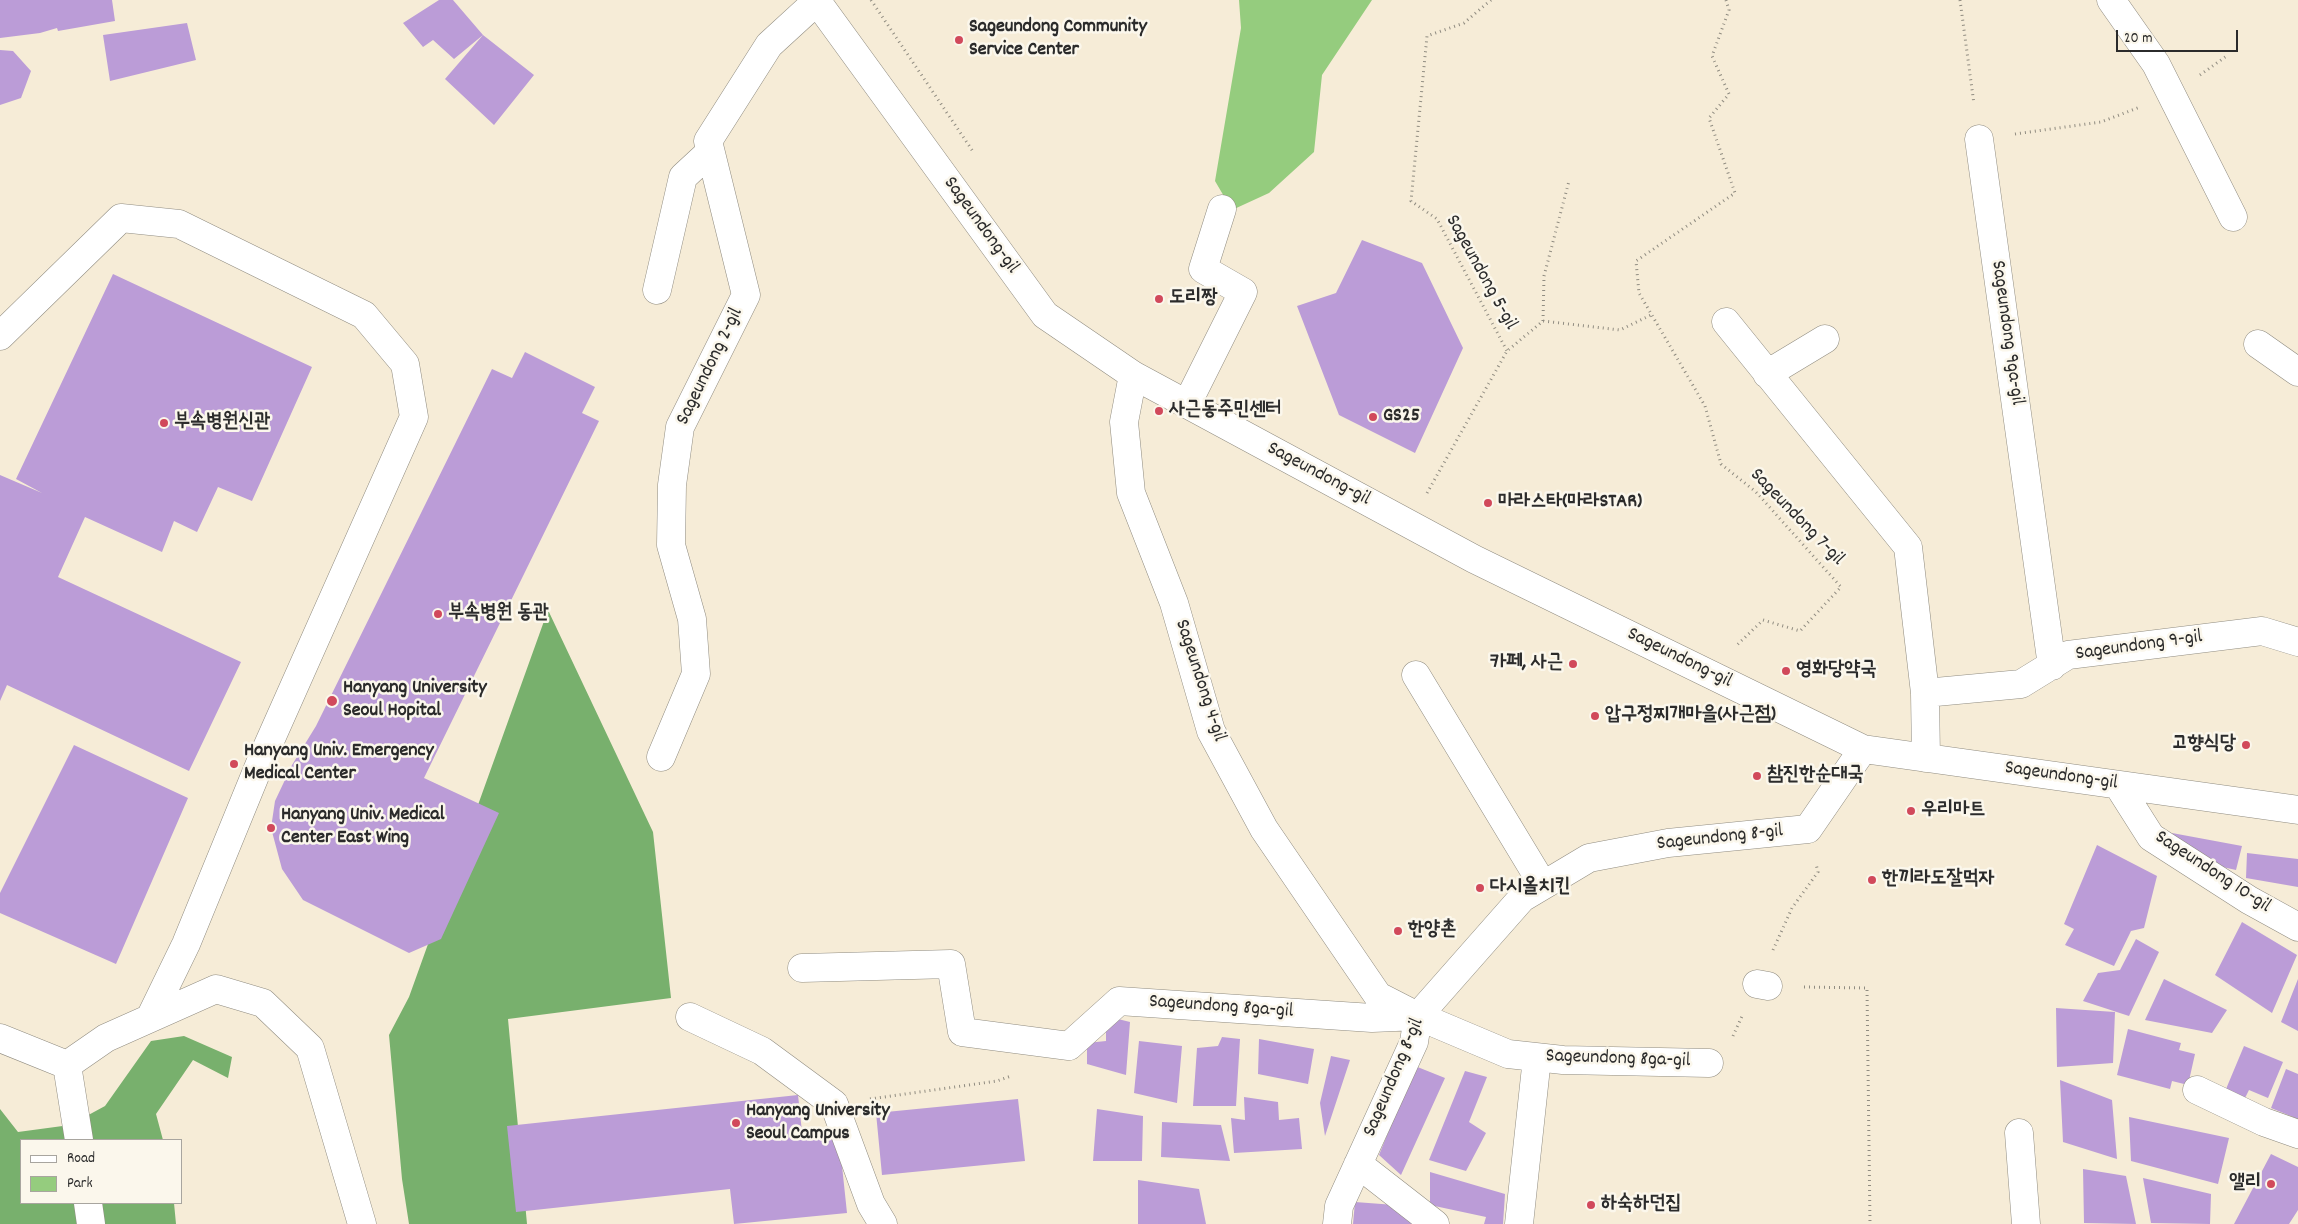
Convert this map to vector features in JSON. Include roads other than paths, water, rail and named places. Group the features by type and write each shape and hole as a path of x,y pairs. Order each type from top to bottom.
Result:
{"street":[{"name":"Sageundong 2-gil","path":"661,757 696,674 692,619 671,545 672,485 680,427 746,295 708,141 769,45 817,0"},
{"name":"Sageundong-gil","path":"817,0 1045,315 1133,375 1474,559 1863,749 2298,810"},
{"path":"2111,0 2156,64 2233,217"},
{"name":"Sageundong 9ga-gil","path":"1979,139 2052,666"},
{"path":"657,290 683,177 710,152"},
{"path":"1187,404 1243,292 1203,269 1222,209"},
{"path":"0,336 121,218 179,224 364,316 405,364 414,417 261,761 186,944 150,1018"},
{"path":"1726,322 1908,547 1925,693 1926,758"},
{"path":"1768,374 1825,339"},
{"path":"2258,344 2298,372"},
{"name":"Sageundong 4-gil","path":"1133,375 1124,422 1131,492 1174,603 1211,731 1264,829 1378,996 1418,1016"},
{"name":"Sageundong 9-gil","path":"1925,693 2021,684 2068,655 2262,630 2298,642"},
{"path":"1416,674 1543,885"},
{"name":"Sageundong 8-gil","path":"1337,1224 1339,1206 1414,1042 1418,1016 1522,898 1589,858 1668,843 1808,829 1863,749"},
{"name":"Sageundong 10-gil","path":"2118,785 2151,837 2249,900 2298,927"},
{"name":"Sageundong 8ga-gil","path":"802,968 951,964 962,1032 1069,1046 1118,1000 1372,1018 1418,1016 1508,1054 1562,1060 1709,1063"},
{"path":"67,1065 106,1038 216,988 263,1003 310,1048 362,1224"},
{"path":"690,1017 762,1051 834,1104 871,1204 883,1224"},
{"path":"0,1038 67,1065"},
{"path":"1519,1224 1537,1058"},
{"path":"67,1065 79,1139"},
{"path":"2197,1090 2264,1122 2298,1134"},
{"path":"2019,1133 2026,1224"},
{"path":"1358,1164 1435,1224"},
{"path":"88,1204 91,1224"}],"place":[{"name":"Sageundong Community Service Center","path":"959,40"},
{"name":"도리짱","path":"1159,299"},
{"name":"사근동주민센터","path":"1159,411"},
{"name":"GS25","path":"1373,417"},
{"name":"부속병원신관","path":"164,423"},
{"name":"마라스타(마라STAR)","path":"1488,503"},
{"name":"부속병원 동관","path":"438,614"},
{"name":"카페, 사근","path":"1573,664"},
{"name":"영화당약국","path":"1786,671"},
{"name":"Hanyang University Seoul Hopital","path":"332,701"},
{"name":"압구정찌개마을(사근점)","path":"1595,716"},
{"name":"고향식당","path":"2246,745"},
{"name":"Hanyang Univ. Emergency Medical Center","path":"234,764"},
{"name":"참진한순대국","path":"1757,776"},
{"name":"우리마트","path":"1911,811"},
{"name":"Hanyang Univ. Medical Center East Wing","path":"271,828"},
{"name":"한끼라도잘먹자","path":"1872,880"},
{"name":"다시올치킨","path":"1480,888"},
{"name":"한양촌","path":"1398,931"},
{"name":"Hanyang University Seoul Campus","path":"736,1123"},
{"name":"앨리","path":"2271,1184"},
{"name":"하숙하던집","path":"1591,1205"}]}
